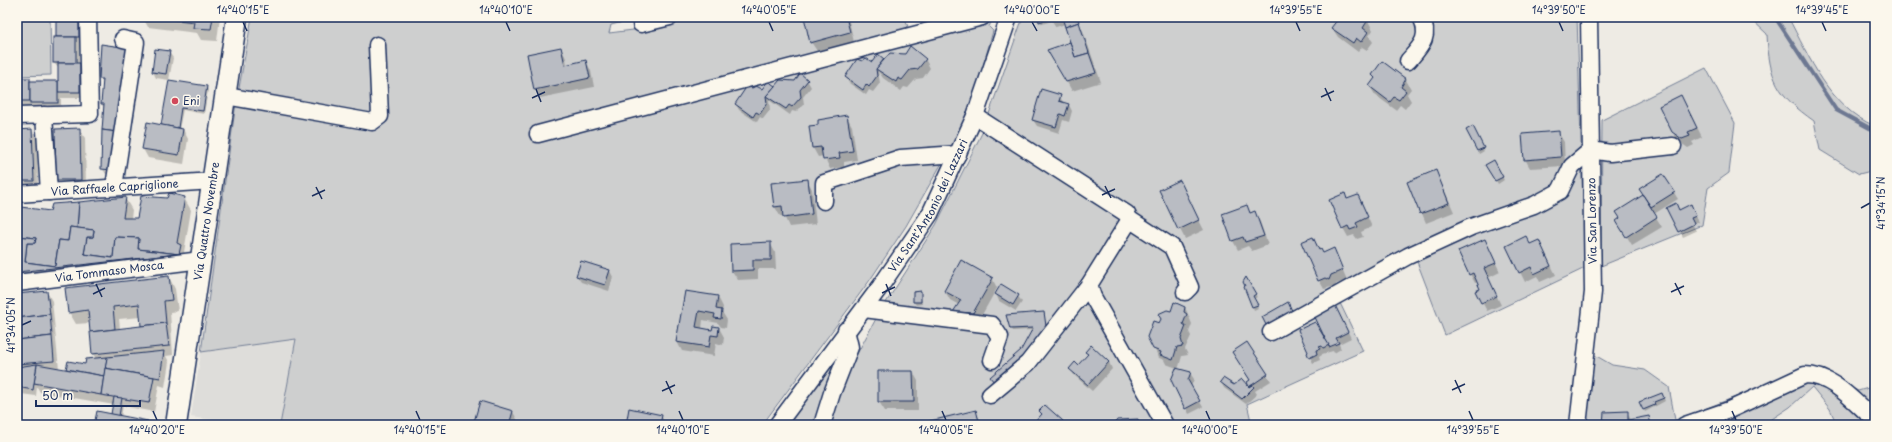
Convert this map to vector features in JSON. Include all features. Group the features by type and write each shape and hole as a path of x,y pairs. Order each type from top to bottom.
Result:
{"main road":[{"name":"Via Quattro Novembre","path":"176,425 237,17"}],"street":[{"path":"17,116 90,114 88,17"},
{"path":"640,24 670,17"},
{"path":"538,134 982,17"},
{"name":"Via Sant'Antonio dei Lazzari","path":"777,425 846,330 864,309 930,214 975,116 1009,17"},
{"path":"1408,61 1423,43 1426,26 1421,17"},
{"name":"Via San Lorenzo","path":"1578,425 1593,292 1590,17"},
{"path":"114,187 136,42 122,39"},
{"path":"226,96 372,122 380,116 377,45"},
{"path":"44,115 49,192"},
{"path":"975,116 1127,214 1129,219 1172,247 1190,287 1185,292"},
{"path":"1271,332 1408,256 1470,227 1534,205 1560,191 1572,166 1591,150 1610,153 1673,146"},
{"path":"824,201 824,183 900,158 958,154"},
{"name":"Via Raffaele Capriglione","path":"17,194 213,181"},
{"path":"990,395 1028,363 1089,285 1129,219"},
{"name":"Via Tommaso Mosca","path":"17,283 201,260"},
{"path":"1089,285 1093,297 1165,425"},
{"path":"864,309 992,325 1000,337 992,360"},
{"path":"822,425 832,393 850,347 846,330"},
{"path":"1685,425 1729,410 1805,375 1817,375 1838,387 1875,420"}],"shaded area":[{"path":"17,17 50,17 51,75 17,76"},
{"path":"252,17 643,17 611,25 609,33 633,30 687,17 905,17 909,31 963,17 993,17 989,27 993,31 974,98 959,133 906,226 870,280 762,425 280,425 296,339 201,352 235,110"},
{"path":"1023,17 1577,17 1585,268 1445,335 1416,259 1340,303 1363,351 1247,404 1252,425 830,425 850,367 878,315 936,225 983,131"},
{"path":"1749,17 1788,17 1822,80 1833,94 1845,107 1859,118 1875,126 1875,170 1859,174 1820,150 1814,121 1791,103 1777,85 1770,63 1767,34"},
{"path":"1706,68 1735,123 1729,173 1708,188 1702,225 1601,266 1602,120"},
{"path":"296,339 280,425 246,425 191,417 201,352"},
{"path":"1593,354 1612,365 1645,370 1669,387 1675,420 1754,390 1801,367 1820,371 1858,391 1875,386 1875,425 1837,425 1830,409 1812,387 1790,407 1763,425 1586,425"},
{"path":"833,359 838,361 815,425 787,425"}],"building":[{"path":"56,17 79,17 79,37 56,37"},
{"path":"154,17 213,17 211,29 193,28 194,22"},
{"path":"804,17 846,17 850,32 810,43"},
{"path":"1038,17 1049,17 1049,19 1039,22"},
{"path":"1062,17 1077,17 1079,22 1065,27"},
{"path":"1335,17 1364,17 1368,20 1363,28 1368,32 1361,42 1356,38 1353,43 1331,28 1338,19"},
{"path":"1079,22 1089,53 1075,57 1065,27"},
{"path":"53,37 76,37 76,63 53,63"},
{"path":"1070,42 1075,57 1089,53 1096,73 1066,82 1047,50"},
{"path":"101,44 128,48 117,132 102,130 104,104 101,104 103,79 99,79"},
{"path":"910,46 926,59 918,69 910,70 902,80 898,78 896,82 876,69 890,53 905,54"},
{"path":"561,47 565,65 586,60 590,78 534,90 527,54"},
{"path":"155,49 170,51 166,74 152,72"},
{"path":"878,54 884,59 876,69 877,76 869,87 866,84 863,90 845,77 857,59 862,61 866,58 872,62"},
{"path":"1382,61 1406,79 1401,87 1406,91 1399,100 1394,97 1390,102 1369,86 1375,78 1372,75"},
{"path":"58,63 80,63 80,92 58,92"},
{"path":"800,73 808,80 800,90 801,97 792,107 789,105 786,109 766,96 780,80 795,81"},
{"path":"17,78 30,78 30,101 17,101"},
{"path":"169,80 207,86 203,111 181,108 178,128 161,125"},
{"path":"30,81 58,81 58,103 30,103"},
{"path":"768,81 775,86 766,96 767,103 760,114 756,112 753,117 735,104 747,86 752,88 756,86 762,89"},
{"path":"1041,89 1061,95 1059,101 1069,104 1065,116 1060,114 1056,127 1032,120"},
{"path":"1681,95 1697,128 1688,132 1690,136 1682,139 1672,132 1659,106"},
{"path":"847,115 853,151 839,153 840,158 823,160 821,147 812,148 809,126 818,125 818,120"},
{"path":"147,122 183,129 179,155 142,149"},
{"path":"1473,126 1484,148 1477,151 1466,130"},
{"path":"80,128 81,180 56,180 55,129"},
{"path":"32,129 34,181 17,181 17,130"},
{"path":"102,130 117,132 111,170 101,169"},
{"path":"1559,131 1561,157 1524,160 1522,134"},
{"path":"1494,160 1503,177 1495,181 1485,165"},
{"path":"1436,170 1449,203 1420,214 1407,182"},
{"path":"1663,174 1675,192 1651,207 1639,189"},
{"path":"808,179 812,214 783,218 782,206 774,207 771,183"},
{"path":"1180,180 1199,220 1178,230 1159,190"},
{"path":"169,193 185,197 177,243 181,245 179,254 138,249 139,238 115,237 113,258 84,254 87,237 93,237 94,230 77,228 79,202 126,197 123,218 137,218 141,196 167,198"},
{"path":"1345,193 1347,199 1358,195 1368,217 1356,223 1358,227 1350,230 1348,226 1342,229 1329,200"},
{"path":"1643,195 1657,217 1626,237 1616,221 1620,218 1616,212"},
{"path":"79,202 77,228 70,227 68,241 59,240 55,266 25,262 27,243 35,243 36,238 18,236 21,207 50,211 52,204"},
{"path":"1676,203 1679,210 1691,204 1696,216 1691,218 1694,224 1678,232 1666,208"},
{"path":"1247,205 1250,213 1255,211 1264,236 1245,242 1243,237 1232,241 1222,214"},
{"path":"17,220 20,221 17,244"},
{"path":"70,227 94,230 93,237 87,237 84,254 113,258 115,237 139,238 138,249 179,254 17,272 18,236 36,238 35,243 27,243 25,262 55,266 59,240 68,241"},
{"path":"1526,236 1530,244 1539,240 1551,266 1534,274 1531,267 1519,273 1506,246"},
{"path":"1313,237 1319,250 1321,249 1323,253 1334,248 1343,270 1331,275 1329,280 1325,278 1318,281 1301,242"},
{"path":"1485,239 1496,263 1484,268 1497,296 1481,303 1475,291 1480,289 1473,273 1469,275 1458,251"},
{"path":"771,242 771,260 753,260 753,270 731,271 730,244"},
{"path":"961,260 993,278 973,313 953,312 961,300 944,291"},
{"path":"581,261 610,270 605,285 576,276"},
{"path":"169,276 172,300 164,301 166,323 141,326 139,304 113,307 115,329 90,332 88,310 68,313 65,288"},
{"path":"1246,277 1256,294 1253,296 1258,305 1252,307 1243,282"},
{"path":"1001,284 1019,295 1013,305 995,294"},
{"path":"47,291 50,314 17,318 17,294"},
{"path":"685,291 718,296 716,309 722,310 721,319 714,318 715,314 699,311 696,327 712,330 713,326 719,327 718,336 711,335 709,347 676,342"},
{"path":"921,291 921,302 913,302 913,292"},
{"path":"1174,302 1185,307 1184,312 1187,314 1183,324 1186,326 1181,339 1183,346 1177,347 1173,360 1160,355 1161,352 1153,349 1147,337 1153,321 1159,323 1161,319 1158,314 1167,310 1171,311"},
{"path":"1288,302 1294,315 1268,329 1262,317"},
{"path":"1335,305 1348,332 1336,338 1339,343 1329,347 1314,315"},
{"path":"1044,312 1046,326 1028,357 994,382 990,377 1021,350 1033,328 1010,329 1006,315"},
{"path":"50,314 52,336 17,340 17,318"},
{"path":"1315,322 1329,345 1323,348 1322,346 1319,347 1320,349 1316,350 1317,354 1309,358 1308,352 1298,330"},
{"path":"166,323 169,346 92,354 90,332"},
{"path":"52,336 54,361 17,364 17,340"},
{"path":"1247,342 1268,374 1249,387 1247,382 1250,380 1232,352"},
{"path":"1091,345 1109,362 1088,385 1069,369 1075,362 1078,365 1088,354 1085,352"},
{"path":"164,351 160,378 105,368 107,357"},
{"path":"107,357 104,376 66,369 68,361 85,364 86,359"},
{"path":"37,364 104,376 101,395 34,383"},
{"path":"37,364 33,390 17,387 17,367"},
{"path":"105,368 154,377 149,403 101,395"},
{"path":"1176,368 1191,372 1188,380 1200,401 1185,409 1171,380"},
{"path":"878,371 913,371 914,402 878,402"},
{"path":"1223,378 1234,385 1242,379 1249,387 1252,385 1254,387 1242,399 1220,382"},
{"path":"1662,393 1664,398 1654,402 1655,405 1643,410 1639,402"},
{"path":"114,397 122,398 119,416 111,414"},
{"path":"480,401 513,411 509,425 473,425"},
{"path":"1045,405 1063,421 1060,425 1032,425 1042,414 1039,411"},
{"path":"629,408 662,415 660,425 626,425"},
{"path":"976,410 980,425 927,425 926,422"},
{"path":"97,411 148,421 147,425 94,425"},
{"path":"1628,411 1628,425 1603,425 1604,412"},
{"path":"1649,416 1651,425 1628,425 1628,420"},
{"path":"1138,419 1139,425 1113,425 1117,420"}],"waterway":[{"path":"1775,17 1836,110 1875,131"}],"place":[{"name":"Eni","path":"175,101"}]}
